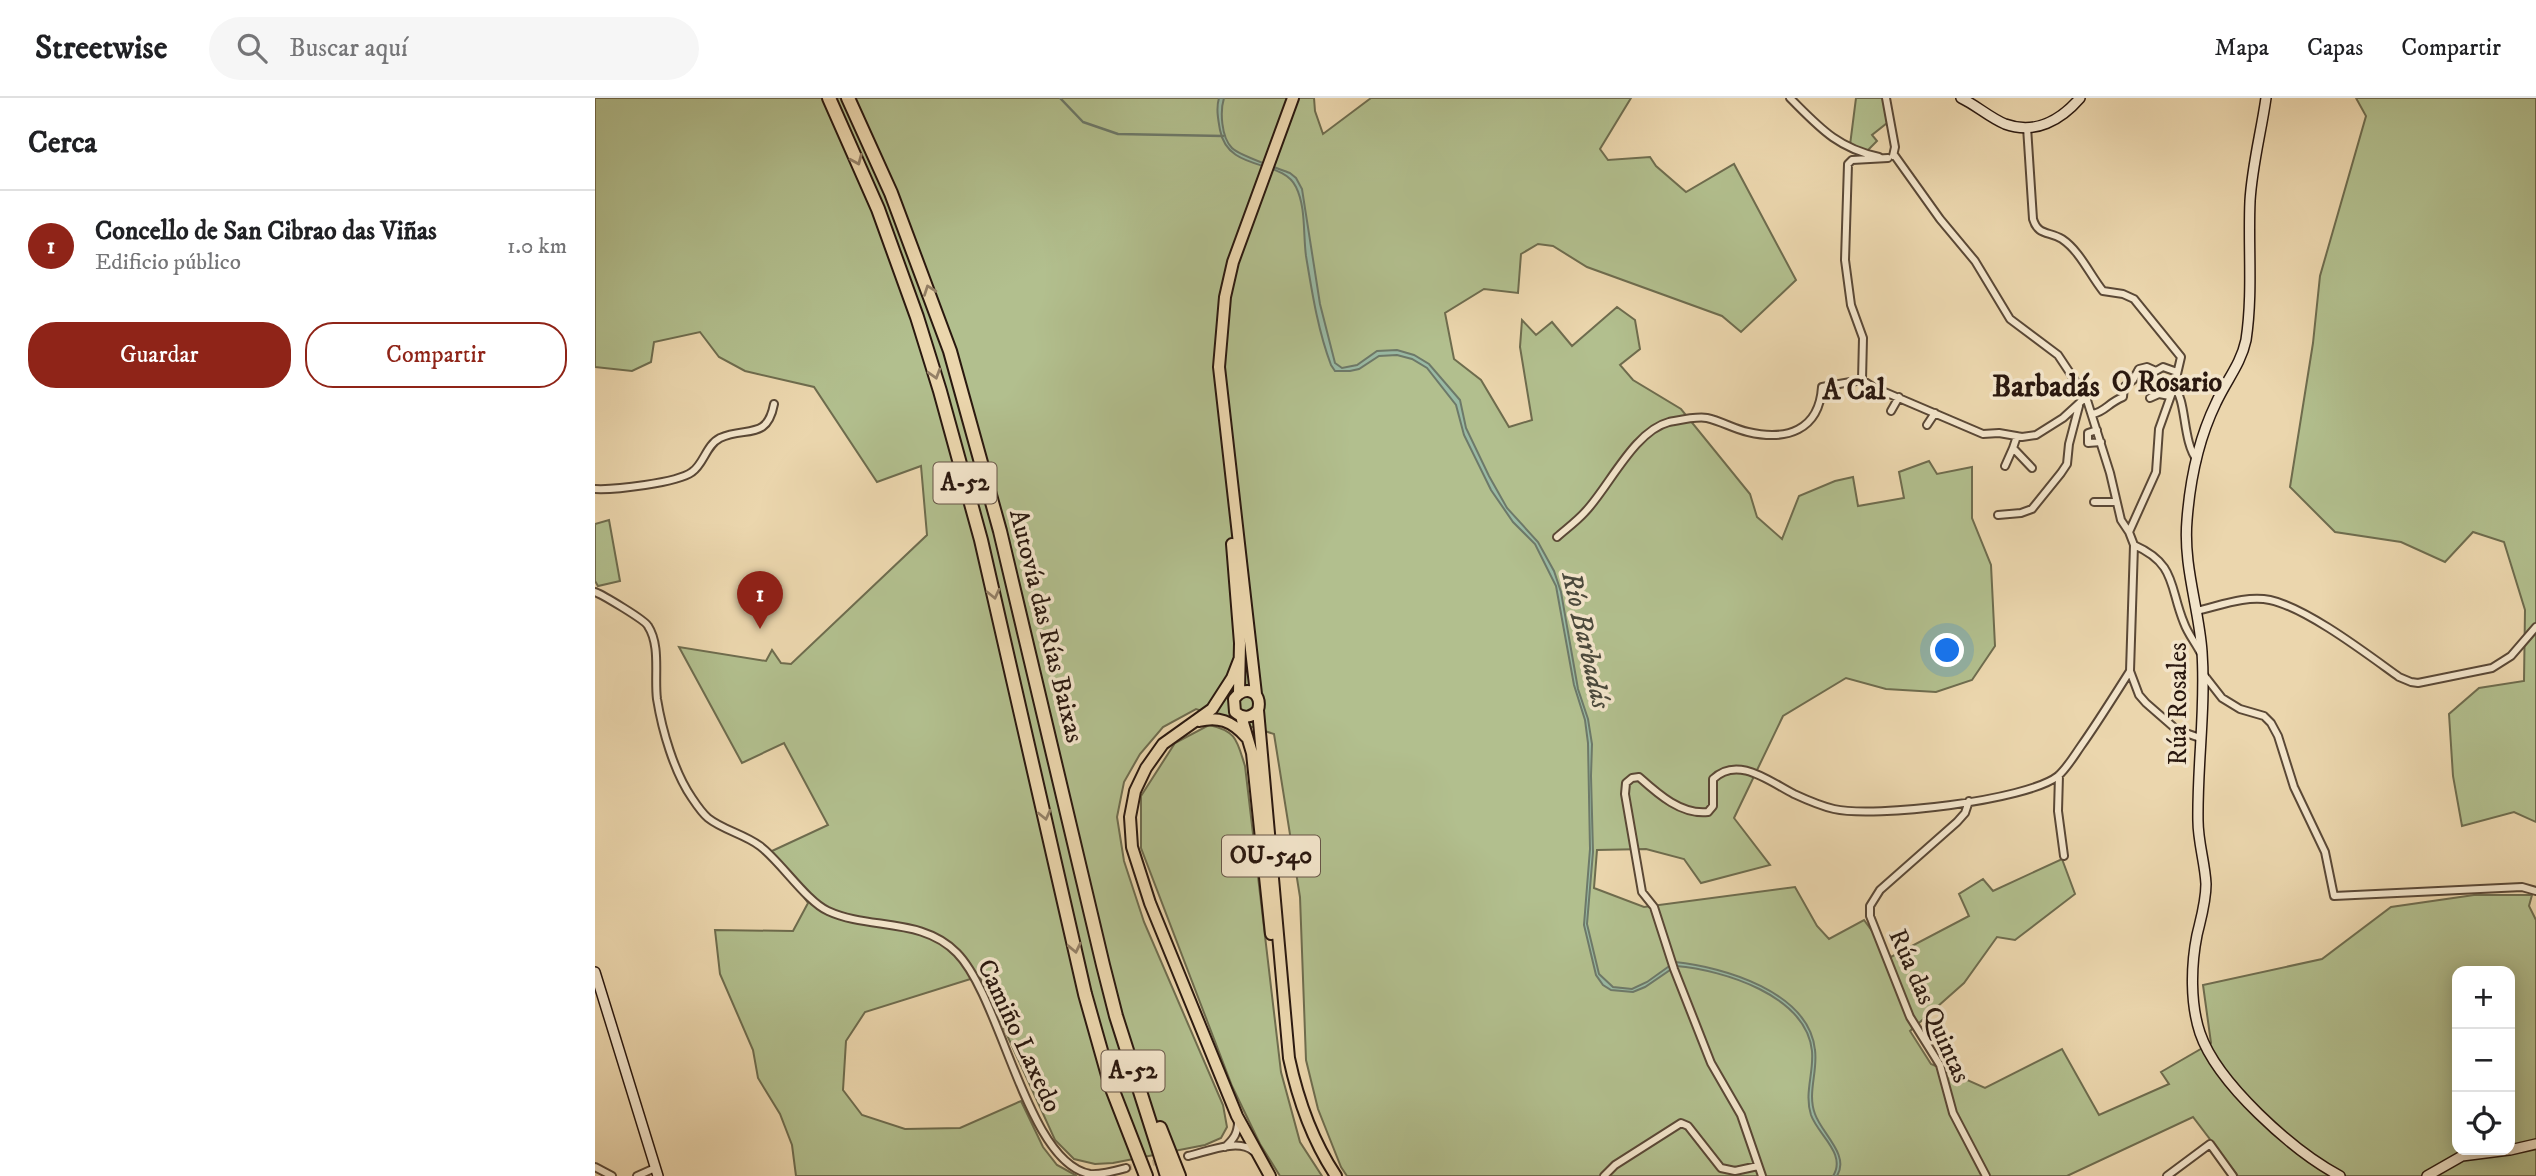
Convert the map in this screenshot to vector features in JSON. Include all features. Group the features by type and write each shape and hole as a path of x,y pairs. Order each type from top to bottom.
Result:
{"highway":[{"name":"Autovía das Rías Baixas","path":"829,98 878,209 940,391 981,540 1085,994 1111,1086 1144,1176"},
{"name":"Autovía das Rías Baixas","path":"848,98 891,193 950,351 1000,531 1117,1016 1167,1176"},
{"path":"1093,918 1164,1140 1179,1176"}],"main road":[{"path":"1212,713 1251,716 1258,710 1260,702 1256,694 1219,367 1225,297 1233,262 1293,98"},
{"path":"1232,495 1232,555 1240,643 1238,694 1233,704 1252,753 1273,954 1284,1002"},
{"path":"1212,713 1239,660"},
{"path":"1256,694 1248,690 1238,694 1212,713 1192,722 1163,744 1146,768 1135,791 1130,817 1132,847 1150,903 1237,1115 1270,1176"},
{"name":"OU-540","path":"1258,710 1289,1058 1296,1090 1322,1156 1336,1176"},
{"path":"1212,713 1238,729 1249,741"}],"street":[{"path":"1790,98 1836,141 1860,153 1891,157 1975,261 2010,319 2058,355 2086,397 2101,442 2121,520 2134,545 2130,671 2140,695 2147,703 2177,730 2200,738"},
{"path":"1886,98 1895,147 1891,157"},
{"path":"1961,98 2004,123 2027,127 2052,122 2069,111 2080,98"},
{"name":"Rúa Rosales","path":"2266,99 2252,173 2250,294 2245,341 2241,357 2209,418 2197,461 2186,523 2186,548 2203,656 2198,821 2206,895 2193,972 2195,1010 2201,1036 2220,1070 2265,1118 2310,1158 2340,1176"},
{"path":"2027,127 2035,226 2041,232 2066,243 2103,291 2127,295 2137,302 2181,357 2159,429 2156,472 2129,532"},
{"path":"1862,380 1863,338 1851,305 1845,260 1847,164 1852,160 1891,157"},
{"path":"2093,414 2102,411 2109,402 2123,397 2124,387 2133,380 2139,369 2147,367 2156,371 2164,367 2178,372"},
{"path":"1557,537 1585,512 1644,438 1667,423 1705,418 1745,431 1779,435 1799,429 1811,421 1820,402 1822,387 1862,380 1977,433 2036,435 2086,397"},
{"path":"2174,387 2179,393 2192,454 2197,461"},
{"path":"2150,398 2159,394 2170,396"},
{"path":"1891,411 1899,397"},
{"path":"595,489 611,490 658,482 692,472 715,441 763,427 770,421 774,404"},
{"path":"1998,515 2032,509 2061,473 2067,464 2078,405"},
{"path":"1927,425 1935,414"},
{"path":"2097,430 2088,433 2088,443 2101,442"},
{"path":"2005,466 2017,436"},
{"path":"2013,448 2032,468"},
{"path":"2094,502 2116,502"},
{"path":"2134,545 2159,562 2171,577 2183,621 2203,656"},
{"name":"Camiño Laxedo","path":"595,592 647,624 654,642 657,698 677,772 691,797 708,818 760,846 825,910 850,918 904,925 939,940 957,952 980,990 1038,1123 1056,1154 1069,1166 1090,1174 1126,1168"},
{"path":"2196,611 2250,600 2269,600 2333,632 2411,682 2459,675 2502,664 2536,627"},
{"path":"1762,1176 1741,1115 1711,1063 1674,969 1654,906 1642,892 1625,794 1626,783 1639,777 1656,792 1697,813 1708,812 1713,806 1713,779 1719,772 1730,768 1752,772 1814,803 1861,813 1905,811 2023,791 2059,775 2130,671"},
{"path":"2202,673 2222,698 2239,709 2264,716 2271,723 2294,787 2325,852 2332,894 2336,897 2522,887 2536,891"},
{"path":"2059,775 2058,811 2064,856"},
{"name":"Rúa das Quintas","path":"1969,801 1965,813 1957,822 1880,890 1870,906 1870,916 1910,1017 1940,1065 1953,1113 1986,1176"},
{"path":"595,972 656,1172 637,1176"},
{"path":"1235,1142 1238,1130 1237,1115"},
{"path":"1604,1176 1615,1165 1681,1123 1688,1125 1721,1168 1735,1171 1758,1167"},
{"path":"1188,1156 1223,1148 1246,1140 1248,1136"},
{"path":"1235,1142 1248,1147 1259,1157"},
{"path":"2167,1176 2210,1144 2233,1176"},
{"path":"2515,1149 2536,1144"},
{"path":"2427,1176 2462,1156 2470,1155"},
{"path":"595,1167 612,1176"}],"shaded area":[{"path":"595,98 1314,98 1315,111 1323,134 1371,98 1631,98 1600,149 1608,160 1650,157 1656,166 1686,192 1734,164 1796,280 1741,332 1722,316 1587,267 1553,246 1538,244 1521,254 1518,293 1484,289 1445,313 1454,359 1481,380 1509,427 1532,420 1520,347 1522,320 1536,335 1552,322 1572,346 1617,307 1635,320 1640,349 1620,365 1633,380 1681,409 1750,494 1757,517 1782,539 1799,496 1835,481 1853,477 1858,506 1904,498 1899,472 1929,461 1937,474 1972,467 1972,518 1991,565 1995,646 1972,680 1936,692 1886,689 1846,678 1783,716 1734,818 1770,865 1701,883 1684,859 1646,849 1597,850 1594,888 1644,907 1795,887 1817,926 1829,939 1864,920 1891,957 1969,916 1959,894 1983,879 1993,891 2062,859 2075,894 2015,940 1997,937 1964,983 1910,1031 1931,1064 1985,1088 2062,1049 2099,1115 2169,1084 2161,1072 2211,1043 2203,985 2322,959 2391,907 2474,895 2532,895 2529,906 2536,920 2536,1176 2238,1176 2193,1117 2067,1176 1347,1176 1318,1109 1306,1060 1300,897 1274,734 1196,709 1163,727 1140,754 1124,782 1117,817 1124,861 1144,922 1223,1105 1227,1127 1221,1138 1205,1145 1113,1163 1095,1164 1074,1159 1055,1140 980,976 865,1012 846,1041 843,1090 862,1115 905,1129 960,1128 1021,1101 1043,1147 1057,1165 1077,1176 796,1176 792,1145 780,1114 758,1078 753,1050 720,974 715,930 793,931 808,903 772,851 828,825 784,743 742,763 679,647 766,661 772,650 781,663 791,664 927,535 921,466 877,482 814,387 745,371 719,357 700,332 654,342 651,362 632,371 595,367"},
{"path":"1219,98 1224,98 1222,124 1232,148 1290,173 1302,189 1320,304 1335,363 1342,368 1357,365 1377,351 1397,350 1414,355 1429,364 1460,400 1466,428 1489,476 1507,508 1538,542 1554,571 1561,592 1578,689 1588,719 1592,744 1593,852 1587,924 1599,974 1613,987 1632,989 1675,962 1739,977 1781,998 1797,1012 1809,1030 1816,1058 1813,1106 1818,1122 1838,1152 1840,1168 1837,1176 1833,1176 1836,1168 1834,1152 1811,1115 1809,1107 1812,1051 1806,1031 1795,1015 1779,1001 1738,980 1676,966 1633,992 1611,990 1603,985 1596,975 1584,925 1590,849 1588,743 1585,720 1574,685 1556,586 1535,544 1513,522 1491,490 1464,435 1456,405 1427,368 1412,359 1397,355 1379,356 1359,369 1335,371 1326,352 1316,311 1306,256 1303,212 1296,187 1289,178 1244,159 1233,153 1225,144 1218,118"},
{"path":"1856,98 1883,98 1887,123 1872,135 1877,141 1867,151 1850,145"},
{"path":"2356,98 2536,98 2536,822 2514,812 2462,826 2453,776 2449,714 2479,688 2524,681 2525,610 2504,542 2473,532 2445,562 2401,542 2335,532 2290,487 2313,343 2320,276 2366,116"},
{"path":"609,520 620,581 598,586 595,581 595,524"},
{"path":"1209,725 1225,730 1235,738 1245,766 1281,1072 1300,1142 1322,1176 1280,1176 1260,1144 1232,1086 1141,848 1141,796 1175,743"}],"waterway":[{"path":"1060,98 1083,122 1118,134 1223,136"}],"tunnel":[{"path":"1126,1168 1162,1161"}],"place":[{"name":"Concello de San Cibrao das Viñas","path":"760,629"}],"district":[{"name":"O Rosario","path":"2167,382"},
{"name":"Barbadás","path":"2046,387"},
{"name":"A Cal","path":"1854,390"}],"water label":[{"name":"Río Barbadás","path":"1586,640"}]}
